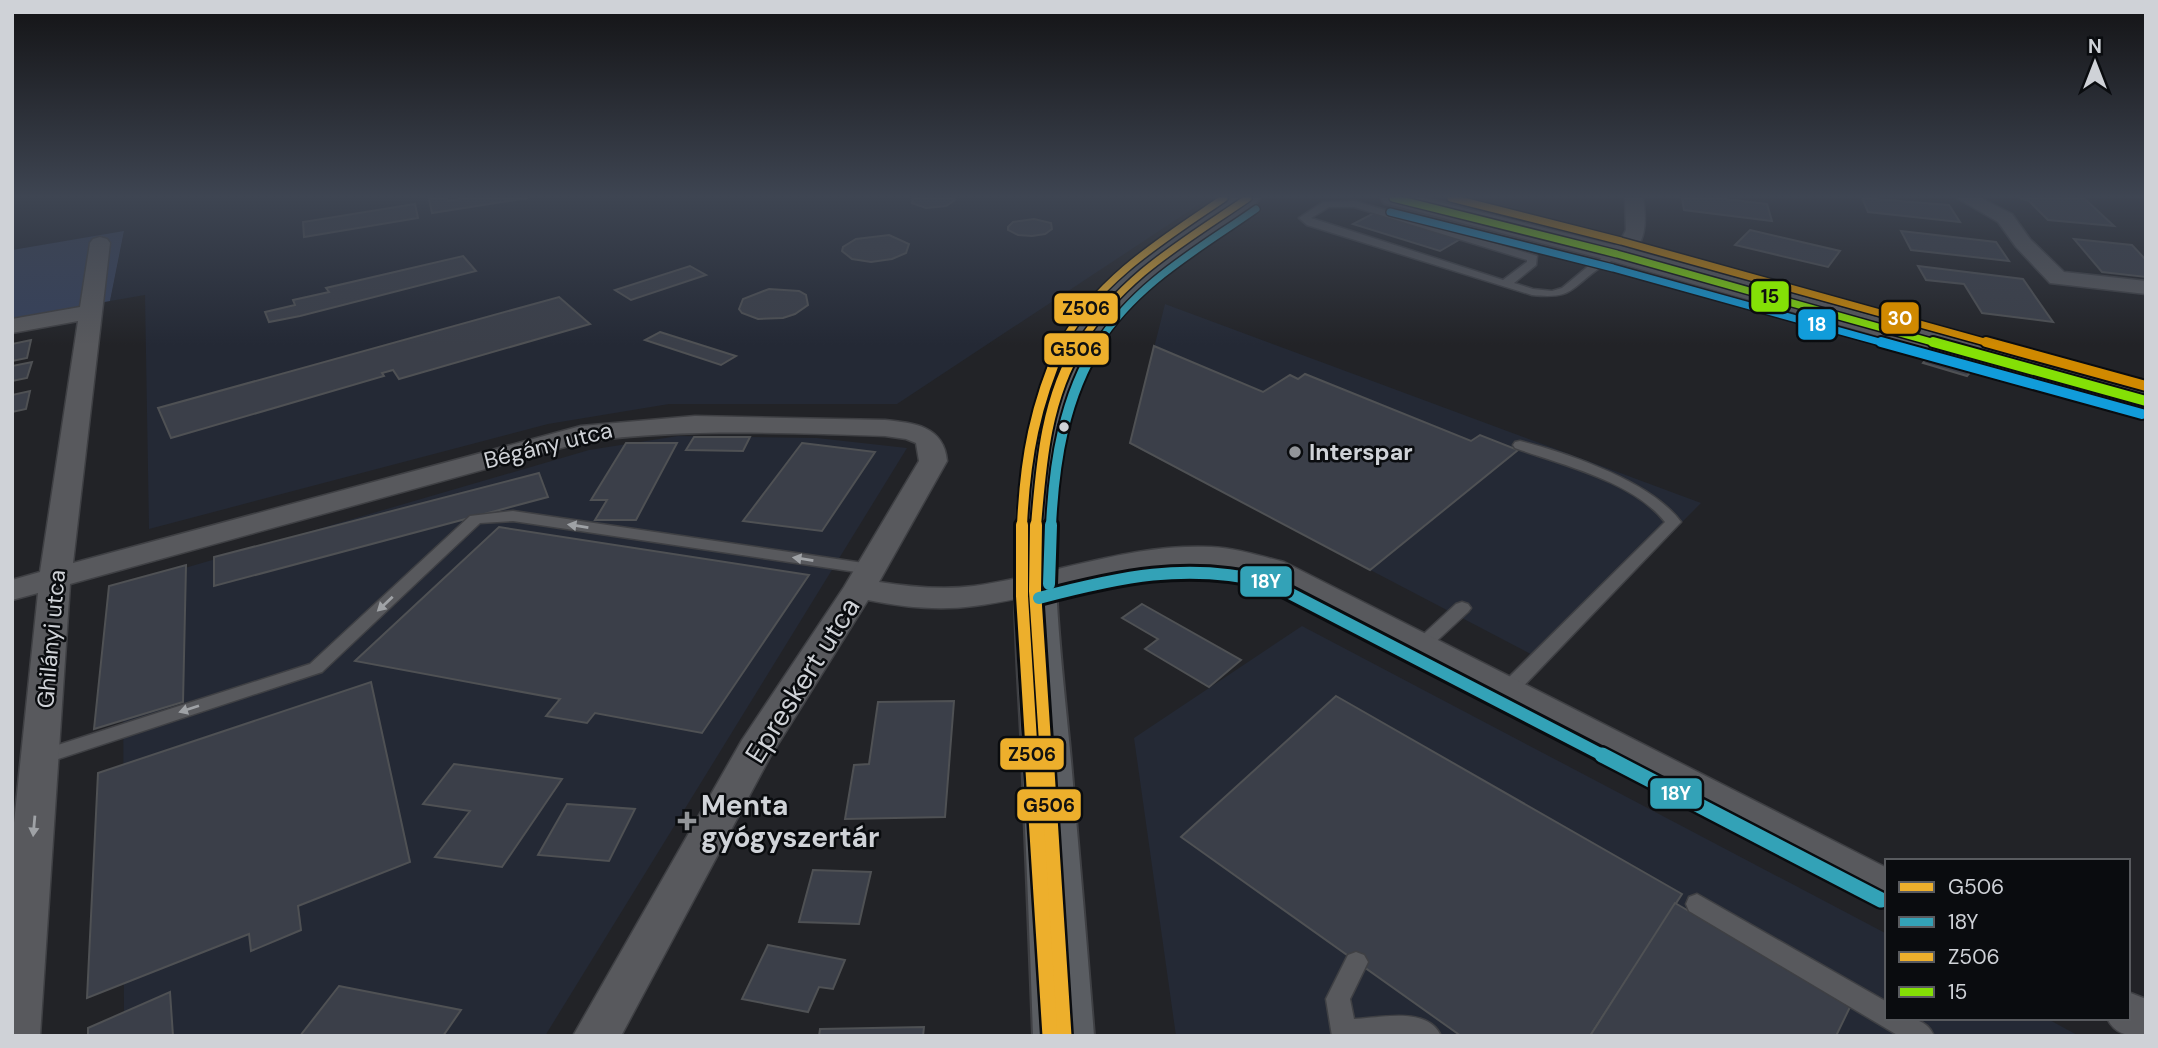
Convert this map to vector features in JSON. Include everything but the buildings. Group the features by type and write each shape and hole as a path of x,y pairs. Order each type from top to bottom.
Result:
{"main road":[{"path":"1065,1036 1035,584 1036,514 1044,442 1058,388 1087,330 1125,287 1180,247"}],"street":[{"name":"Ghilányi utca","path":"16,1036 55,579 99,247"},
{"path":"1589,247 2146,401"},
{"path":"1617,254 1627,247"},
{"path":"2027,247 2058,278 2146,289"},
{"path":"12,326 89,312"},
{"name":"Bégány utca","path":"12,590 581,434 666,423 885,428 915,432 928,439 934,449 933,461 865,579"},
{"name":"Epreskert utca","path":"596,1036 755,750 865,579 898,597 973,596 1092,569 1173,556 1213,556 1273,569 1885,887"},
{"path":"2130,1014 2146,1022"}],"lane":[{"path":"1387,247 1532,292 1552,294 1566,290 1595,266 1617,254"},
{"path":"1483,247 1520,259 1528,266 1505,284"},
{"path":"1507,691 1672,522 1668,513 1643,493 1520,445"},
{"path":"40,758 316,668 477,519 513,516 865,579"},
{"path":"1421,646 1461,608"},
{"path":"1698,904 1885,1014"},
{"path":"1356,962 1338,999 1345,1034 1417,1028 1429,1036"},
{"path":"1895,1020 1922,1036"}],"shaded area":[{"path":"30,247 121,247 110,301 12,319 12,250"},
{"path":"121,247 1135,247 897,404 669,404 548,424 149,529 145,295 110,301"},
{"path":"1165,304 1701,503 1544,661 1130,444"},
{"path":"678,436 817,438 907,448 545,1036 124,1036 123,586 589,450"},
{"path":"1302,626 1885,933 1885,1020 2050,1020 2079,1036 1176,1036 1134,738"}],"transit line":[{"name":"Z506","path":"1050,1036 1022,596 1024,488 1031,437 1044,387 1063,342 1095,298 1152,247"},
{"name":"G506","path":"1064,1036 1035,591 1040,469 1051,412 1070,360 1098,315 1114,297 1176,247"},
{"name":"18Y","path":"1049,584 1056,468 1073,393 1088,359 1108,326 1135,297 1201,247"},
{"name":"18","path":"1529,247 2142,414"},
{"name":"15","path":"1589,247 2146,401"},
{"name":"30","path":"1642,247 2146,386"},
{"name":"18Y","path":"1039,598 1124,577 1181,571 1210,571 1268,582 1881,900"}],"place":[{"name":"Interspar","path":"1295,452"},
{"name":"Menta gyógyszertár","path":"687,821"}]}
